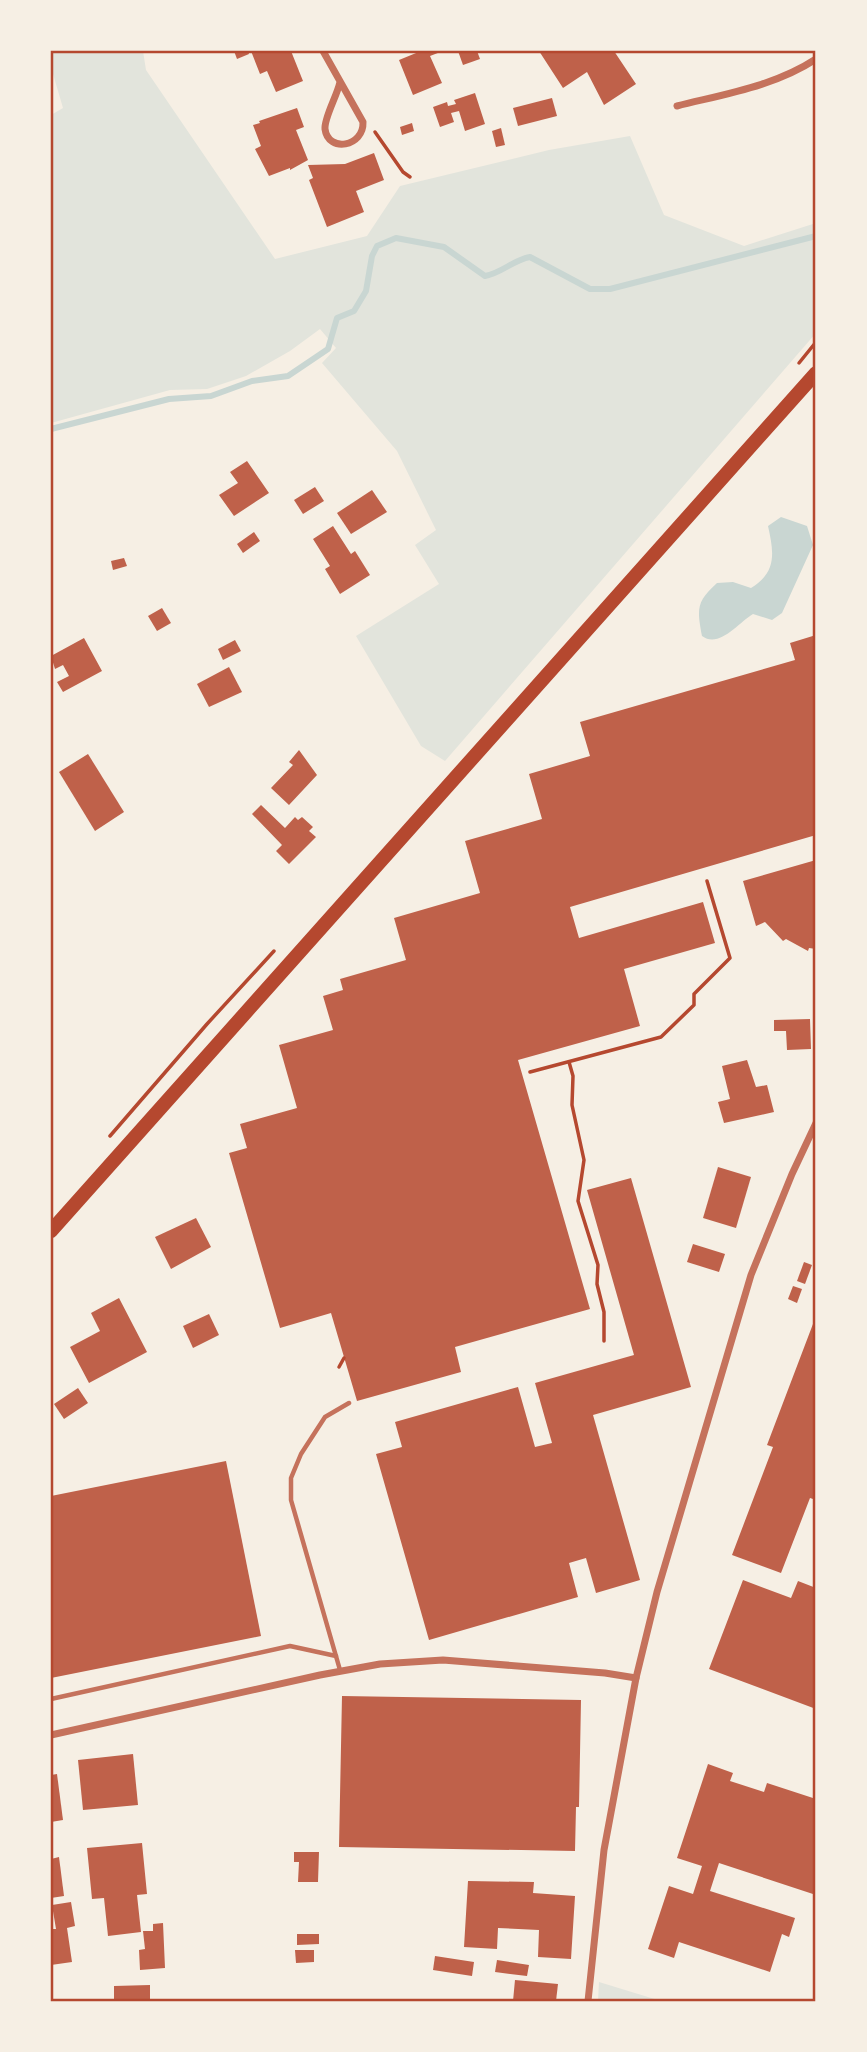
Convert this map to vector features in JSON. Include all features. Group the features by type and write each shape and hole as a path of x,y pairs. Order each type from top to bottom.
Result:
{"main road":[{"path":"51,1231 816,373"}],"street":[{"path":"323,51 363,122 364,132 360,138 337,145 325,132 325,123 340,82"},
{"path":"677,106 737,92 779,78 816,59"},
{"path":"588,2001 604,1850 636,1678 657,1592 751,1275 792,1174 816,1124"},
{"path":"51,1735 380,1664 443,1660 636,1678"}],"lane":[{"path":"341,1671 292,1500 291,1478 301,1454 326,1417 349,1403"},
{"path":"51,1699 290,1646 336,1656"}],"path":[{"path":"363,122 379,135 403,172 410,177"},
{"path":"530,1072 661,1037 694,1005 694,994 730,958 707,881"},
{"path":"569,1062 573,1076 572,1105 584,1160 578,1201 598,1265 597,1284 604,1311 604,1341"},
{"path":"340,1367 344,1358"}],"shaded area":[{"path":"51,51 143,51 146,70 275,259 367,236 400,186 549,150 630,136 664,215 744,246 816,223 816,333 445,761 421,746 356,636 439,584 415,545 436,530 397,451 322,363 336,348 320,329 290,351 246,376 207,389 170,390 51,423 51,115 63,108 51,67"},
{"path":"781,517 807,526 813,545 782,613 772,620 753,614 722,637 708,639 702,636 699,612 705,596 717,583 733,582 751,588 759,582 772,561 768,526"},
{"path":"599,1982 661,2001 598,2001"}],"building":[{"path":"234,51 248,51 249,54 237,59"},
{"path":"251,51 291,51 303,81 276,92 267,71 260,74"},
{"path":"421,51 443,51 430,56 442,83 413,95 399,60"},
{"path":"458,51 477,51 480,59 463,65"},
{"path":"539,51 614,51 636,84 604,105 587,72 563,88"},
{"path":"475,93 485,124 465,131 459,111 451,113 454,122 440,127 433,107 447,102 448,106 456,104 454,100"},
{"path":"552,98 557,116 518,126 513,108"},
{"path":"297,108 304,127 296,130 308,160 290,170 269,176 255,149 261,146 253,125"},
{"path":"412,123 414,131 402,135 400,127"},
{"path":"501,128 505,145 496,147 492,131"},
{"path":"374,153 384,180 356,191 364,212 327,227 309,180 313,178 308,165 345,164"},
{"path":"247,461 269,493 234,516 219,495 238,483 230,472"},
{"path":"315,487 324,501 303,514 294,500"},
{"path":"372,490 387,512 351,534 337,513"},
{"path":"333,526 351,554 355,551 370,575 340,594 325,569 330,566 313,539"},
{"path":"254,532 260,541 243,553 237,544"},
{"path":"124,558 127,566 113,570 111,561"},
{"path":"162,608 171,623 157,631 148,616"},
{"path":"816,635 816,835 570,907 579,938 703,902 715,943 624,969 640,1026 518,1060 590,1309 455,1347 461,1372 357,1401 331,1313 280,1328 229,1153 247,1148 240,1124 297,1108 279,1045 333,1030 323,996 343,990 340,979 406,960 394,918 480,893 465,841 542,819 529,774 590,756 580,722 795,660 790,643"},
{"path":"84,638 102,671 63,692 57,682 69,676 63,665 55,669 51,656"},
{"path":"235,640 241,651 223,660 218,649"},
{"path":"229,667 242,692 209,707 197,684"},
{"path":"299,750 317,775 289,805 271,788 293,765 289,762"},
{"path":"88,754 124,812 95,831 59,772"},
{"path":"261,805 285,828 295,817 298,820 302,817 313,827 309,831 316,837 289,864 276,851 282,845 252,814"},
{"path":"816,860 816,949 809,948 808,951 786,939 783,941 765,922 756,926 743,881"},
{"path":"810,1019 811,1049 787,1050 786,1031 774,1031 774,1020"},
{"path":"747,1060 756,1087 767,1085 774,1112 724,1123 718,1102 730,1099 722,1066"},
{"path":"718,1167 751,1177 736,1228 703,1218"},
{"path":"631,1178 691,1387 593,1415 640,1580 596,1593 586,1558 569,1563 578,1597 429,1640 376,1454 402,1447 395,1422 518,1387 535,1447 552,1443 535,1383 634,1355 587,1190"},
{"path":"196,1218 211,1247 171,1269 155,1237"},
{"path":"693,1244 725,1254 719,1272 687,1262"},
{"path":"804,1262 812,1265 805,1284 797,1281"},
{"path":"793,1286 802,1289 797,1303 788,1299"},
{"path":"119,1298 147,1352 89,1383 70,1347 100,1331 91,1313"},
{"path":"209,1314 219,1335 193,1348 183,1326"},
{"path":"816,1316 816,1500 810,1498 781,1573 732,1555 773,1447 767,1445"},
{"path":"78,1388 88,1403 64,1419 54,1404"},
{"path":"226,1461 261,1636 51,1678 51,1496"},
{"path":"743,1580 791,1598 798,1581 816,1588 816,1709 709,1669"},
{"path":"342,1696 581,1700 579,1807 576,1807 575,1851 339,1847"},
{"path":"133,1754 138,1805 83,1810 78,1760"},
{"path":"708,1764 733,1773 730,1781 764,1792 767,1783 816,1799 816,1895 719,1863 710,1891 795,1918 789,1937 782,1934 770,1972 679,1942 674,1958 648,1949 669,1886 693,1894 702,1866 677,1858"},
{"path":"57,1774 63,1820 51,1822 51,1775"},
{"path":"142,1843 147,1894 137,1895 141,1932 108,1936 104,1898 92,1899 87,1848"},
{"path":"294,1852 319,1852 318,1882 298,1882 299,1862 294,1862"},
{"path":"59,1857 64,1896 51,1898 51,1859"},
{"path":"468,1881 534,1882 533,1893 575,1896 571,1959 538,1957 539,1930 498,1928 497,1949 464,1947"},
{"path":"71,1902 75,1926 67,1928 72,1962 51,1965 51,1929 56,1929 52,1905"},
{"path":"163,1923 165,1968 140,1970 139,1950 145,1949 143,1931 153,1931 153,1924"},
{"path":"297,1934 319,1934 319,1944 297,1945"},
{"path":"295,1950 314,1950 314,1962 296,1963"},
{"path":"435,1956 474,1962 472,1976 433,1970"},
{"path":"497,1960 529,1965 527,1976 495,1972"},
{"path":"515,1980 558,1984 556,2001 513,2001"},
{"path":"150,1985 150,2001 114,2001 114,1986"}],"waterway":[{"path":"51,429 169,399 211,396 252,381 288,376 328,349 337,318 354,311 366,291 372,256 377,246 396,238 444,247 485,276 530,257 590,289 610,289 816,236"}]}
